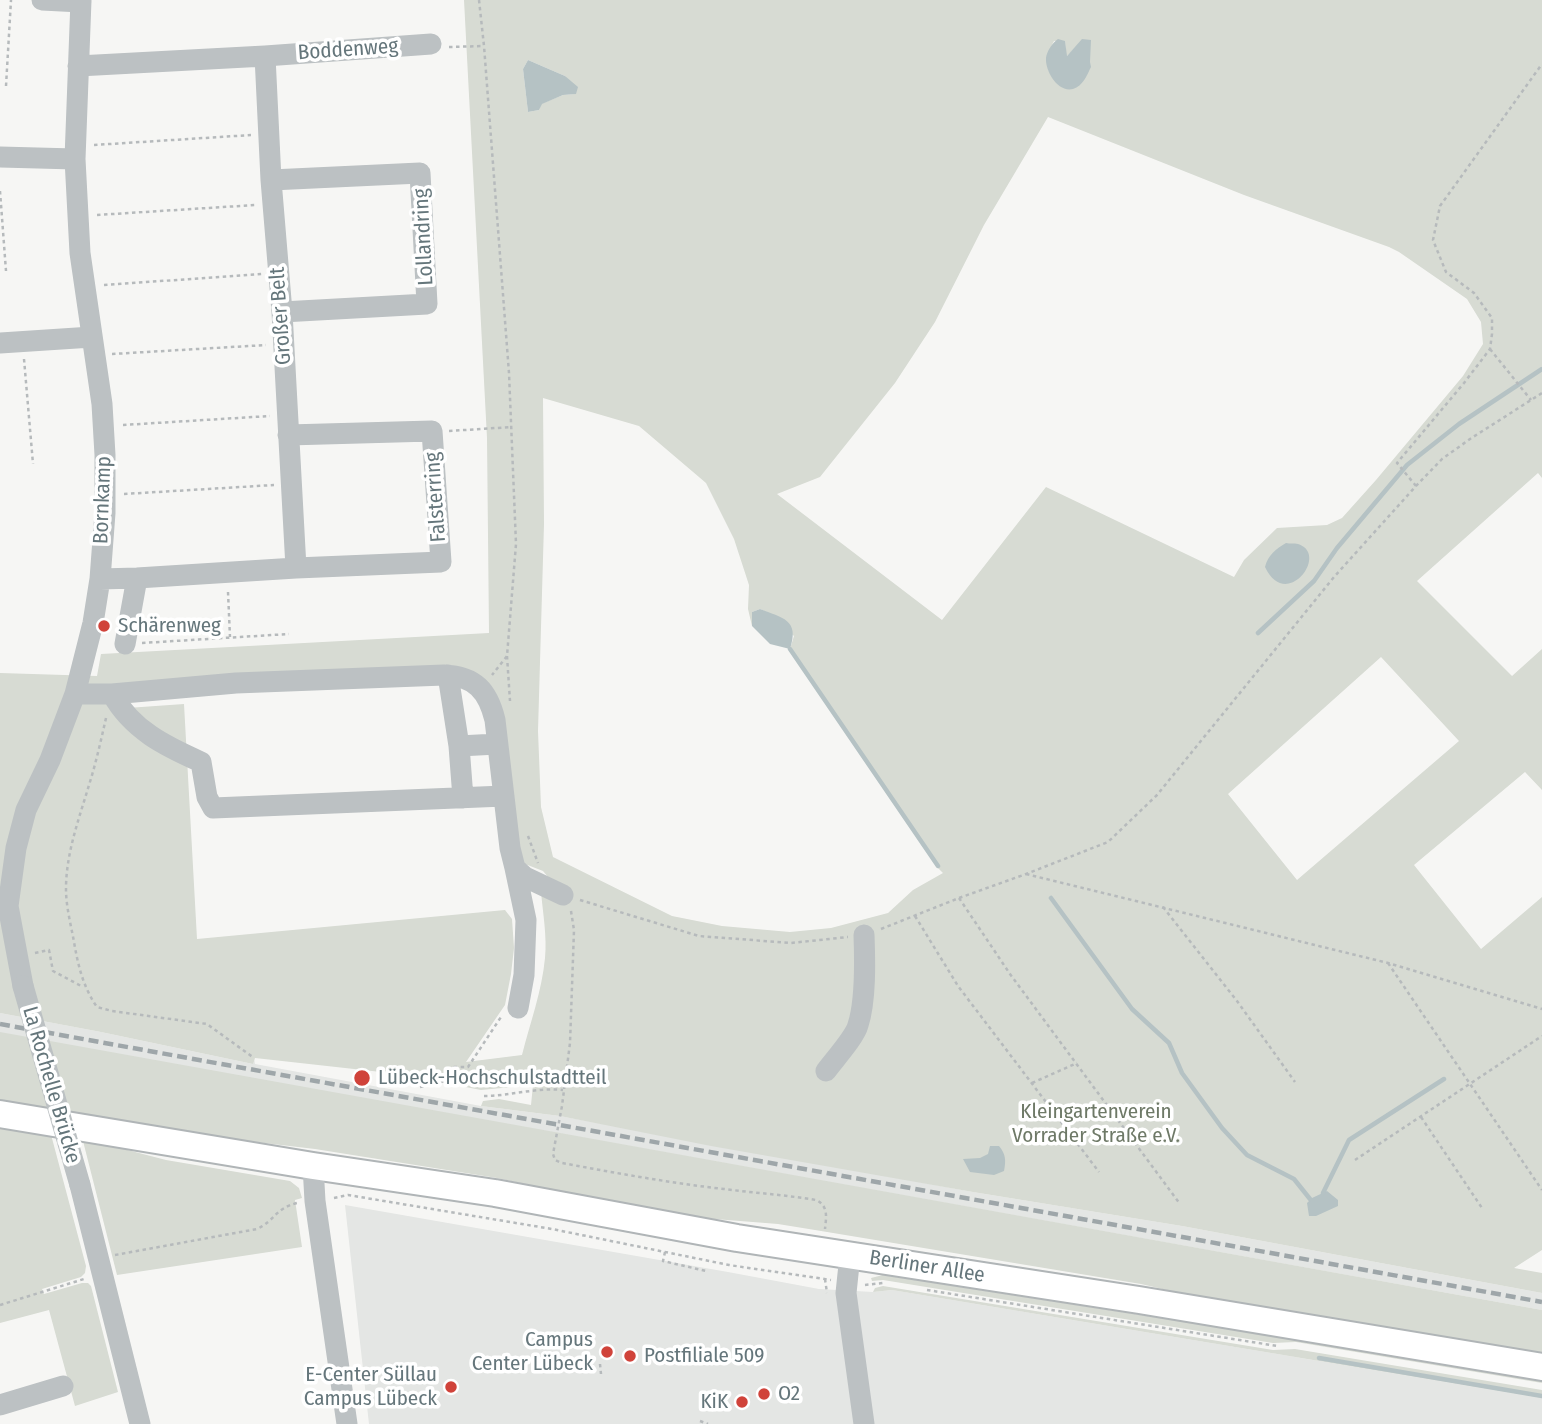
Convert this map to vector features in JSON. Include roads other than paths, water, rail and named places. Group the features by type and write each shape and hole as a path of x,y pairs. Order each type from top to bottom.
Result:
{"main road":[{"name":"Berliner Allee","path":"0,1114 495,1193 737,1238 1139,1300 1542,1367"}],"street":[{"path":"42,0 81,1"},
{"name":"Bornkamp","path":"23,986 8,906 16,848 26,810 51,760 75,694 93,623 100,579 105,513 102,404 80,253 78,66 81,1"},
{"name":"Boddenweg","path":"265,56 431,44"},
{"path":"78,66 265,56"},
{"name":"Großer Belt","path":"265,56 296,568"},
{"path":"0,157 80,152"},
{"name":"Lollandring","path":"271,180 420,173 427,304 282,312"},
{"path":"0,343 92,337"},
{"name":"Falsterring","path":"288,425 432,431 441,562 296,568"},
{"path":"100,579 296,568"},
{"path":"125,644 137,578"},
{"path":"75,694 112,694 236,683 448,675 466,678 482,689 491,705 510,848 526,919 524,975 517,1008"},
{"path":"448,675 459,746 463,798"},
{"path":"112,694 129,719 154,738 201,762 207,797 213,808 504,796"},
{"path":"459,746 497,744"},
{"path":"515,868 525,877 568,900"},
{"path":"826,1071 858,1027 865,960 864,935"},
{"name":"La Rochelle Brücke","path":"23,986 79,1185 141,1424"},
{"path":"313,1166 315,1201 346,1424"},
{"path":"850,1255 846,1283 864,1424"},
{"path":"0,1405 63,1385"}],"waterway":[{"path":"1258,633 1314,581 1337,548 1407,465 1459,424 1542,369"},
{"path":"790,649 938,866"},
{"path":"1051,898 1132,1009 1169,1043 1182,1073 1222,1128 1247,1155 1294,1179 1310,1199"},
{"path":"1323,1193 1349,1140 1444,1079"},
{"path":"1319,1358 1542,1396"}],"railway":[{"path":"0,1024 1542,1302"}],"place":[{"name":"Schärenweg","path":"104,626"},
{"name":"Lübeck-Hochschulstadtteil","path":"362,1078"},
{"name":"Campus Center Lübeck","path":"607,1352"},
{"name":"Postfiliale 509","path":"630,1356"},
{"name":"E-Center Süllau Campus Lübeck","path":"451,1387"},
{"name":"O2","path":"764,1394"},
{"name":"KiK","path":"742,1402"}],"park label":[{"name":"Kleingartenverein Vorrader Straße e.V.","path":"1096,1124"}]}
